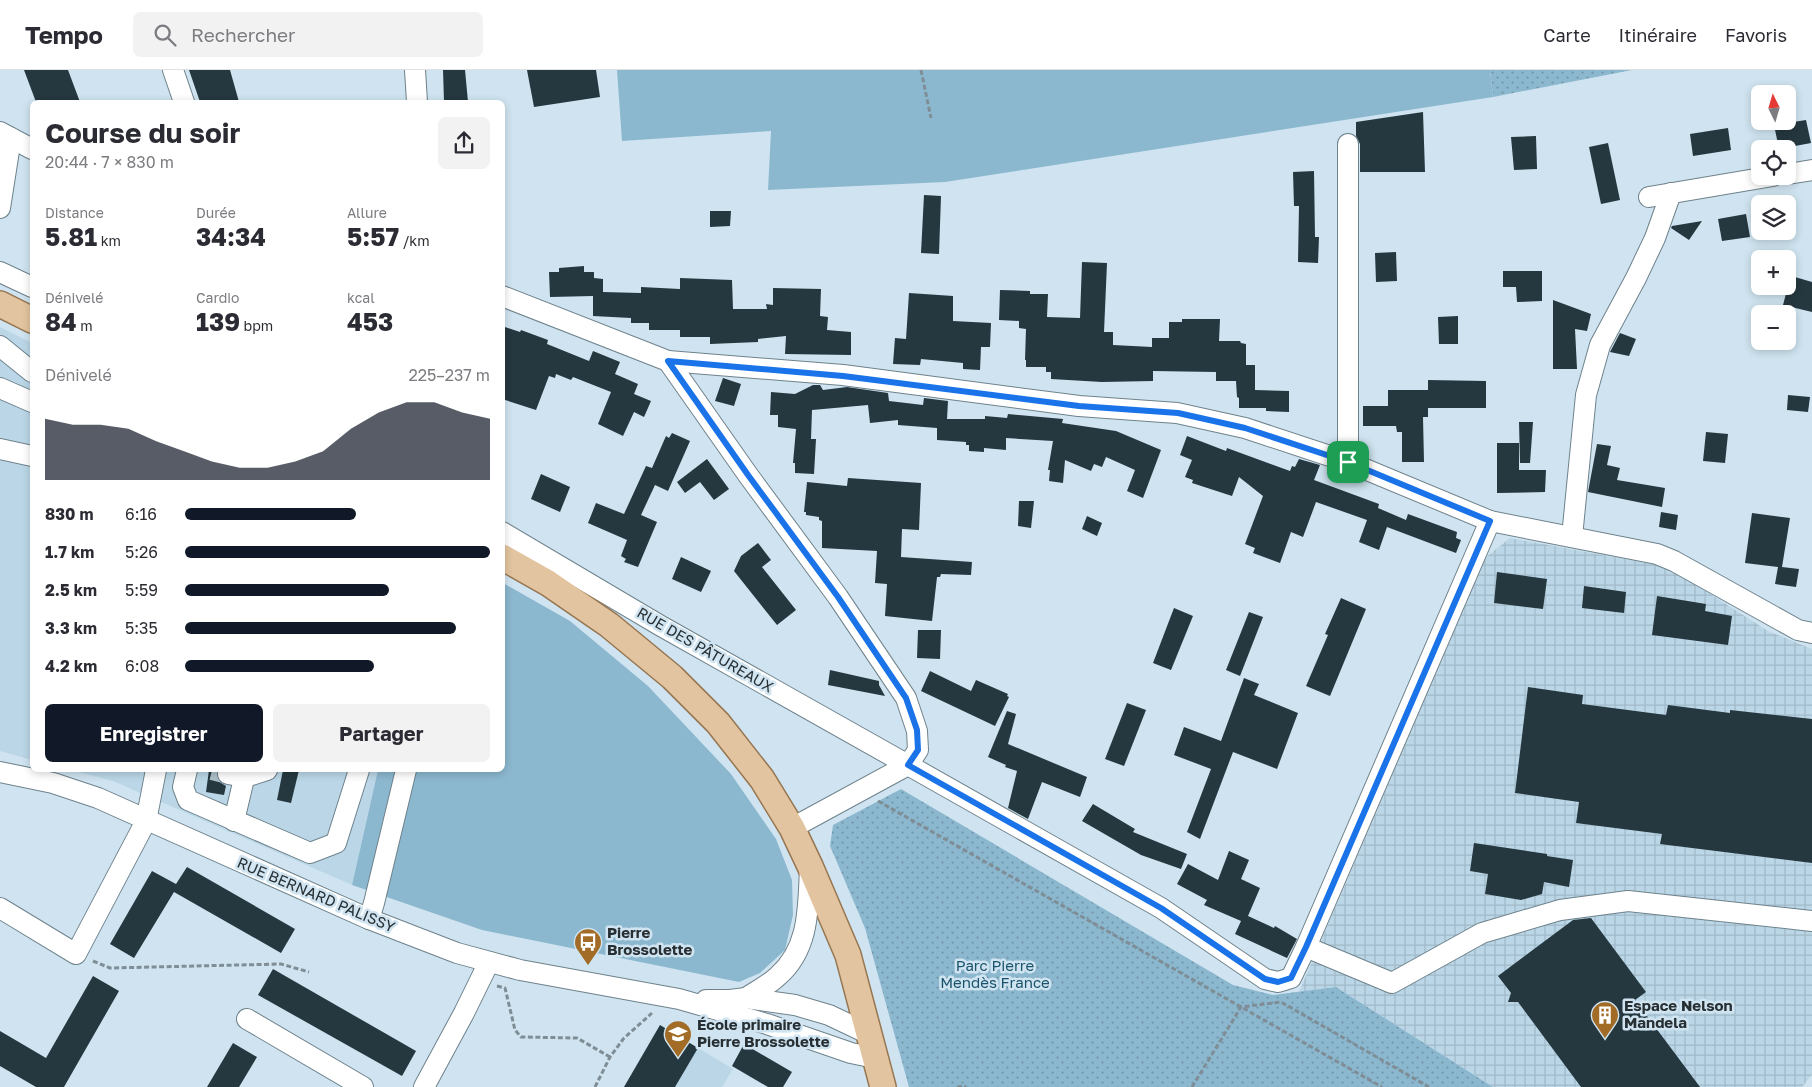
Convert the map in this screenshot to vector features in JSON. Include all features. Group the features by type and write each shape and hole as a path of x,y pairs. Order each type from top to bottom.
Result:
{"main road":[{"path":"0,304 30,319"},
{"path":"505,559 548,583 601,620 672,677 718,723 762,779 792,828 848,956 883,1087"}],"street":[{"path":"173,70 183,100"},
{"path":"414,70 417,100"},
{"path":"0,208 5,135 30,148"},
{"path":"1348,144 1348,462"},
{"path":"1796,173 1812,170"},
{"path":"1649,197 1751,180"},
{"path":"1572,537 1586,396 1598,353 1609,327 1655,238 1671,193"},
{"path":"0,272 30,286"},
{"path":"505,297 668,361 843,376 1079,406 1178,413 1245,428 1348,462 1490,521 1657,554 1674,561 1798,630 1812,633"},
{"path":"0,346 30,370"},
{"path":"668,361 748,475 838,597 906,698 917,730 918,750 908,765 792,828"},
{"path":"0,388 30,401"},
{"path":"0,449 30,456"},
{"path":"1490,521 1306,947 1392,983 1482,933 1560,910 1628,901 1812,921"},
{"name":"RUE DES PÂTUREAUX","path":"505,534 661,626 1161,908 1265,979 1278,982 1291,978 1306,947"},
{"name":"RUE BERNARD PALISSY","path":"0,772 53,783 98,798 368,919 457,953 520,970 679,999 767,1024 851,1053 875,1058"},
{"path":"0,908 76,954 146,821 156,772"},
{"path":"187,772 183,787 188,800 310,853 336,843 358,772"},
{"path":"234,821 239,774 253,772"},
{"path":"368,919 374,903 406,772"},
{"path":"746,998 778,976 797,953 807,923 810,866"},
{"path":"424,1087 489,962"},
{"name":"RUE BERNARD PALISSY","path":"679,999 730,1000 746,998 795,1005 829,1015 869,1034"},
{"path":"247,1019 363,1087"}],"path":[{"path":"921,70 931,118"},
{"path":"861,792 1382,1087"},
{"path":"76,954 110,968 282,964 309,972"},
{"path":"480,981 505,988 515,1030 521,1037 577,1038 610,1057"},
{"path":"595,1087 610,1057 624,1038 652,1013 679,999"},
{"path":"1241,1007 1281,1002 1429,1087"},
{"path":"1192,1087 1241,1007"},
{"path":"957,1087 966,1087"}],"shaded area":[{"path":"0,327 30,342 30,759 0,751"},
{"path":"1510,538 1668,567 1768,631 1812,649 1812,1075 1802,1087 1493,1087 1336,987 1299,992 1486,557"},
{"path":"79,772 378,772 352,885 113,781"},
{"name":"École primaire Pierre Brossolette","path":"660,1025 733,1069 722,1087 624,1087"}],"green space":[{"path":"617,70 1490,70 1493,97 945,182 768,190 771,131 622,141"},
{"path":"1490,70 1632,70 1493,97"},
{"path":"505,584 570,621 648,686 731,774 776,839 792,880 793,915 785,950 760,973 739,982 482,930 352,885 378,772 505,772"},
{"name":"Parc Pierre Mendès France","path":"901,789 1233,985 1273,995 1336,987 1493,1087 909,1087 865,928 830,846 833,825"}],"building":[{"path":"24,70 68,70 79,100 35,100"},
{"path":"189,70 230,70 238,100 199,100"},
{"path":"443,70 465,70 468,100 444,100"},
{"path":"527,70 596,70 600,97 534,107"},
{"path":"1423,112 1425,172 1360,172 1360,144 1356,136 1356,122"},
{"path":"1806,120 1811,143 1796,146 1796,140 1777,140 1775,130 1796,130 1796,122"},
{"path":"1728,128 1731,150 1693,156 1690,134"},
{"path":"1536,136 1537,169 1514,170 1511,137"},
{"path":"1608,143 1620,200 1601,204 1589,147"},
{"path":"1314,171 1315,237 1319,237 1318,263 1298,262 1299,206 1294,206 1293,172"},
{"path":"924,195 941,196 939,254 921,253"},
{"path":"710,211 731,211 730,226 710,227"},
{"path":"1746,214 1750,237 1722,241 1718,219"},
{"path":"1702,221 1689,240 1671,228 1672,226"},
{"path":"1396,252 1397,281 1376,282 1375,253"},
{"path":"1082,262 1107,263 1104,332 1113,332 1113,345 1152,347 1152,338 1169,338 1169,322 1182,322 1182,319 1220,319 1219,341 1240,341 1246,344 1246,365 1255,365 1255,390 1289,391 1289,412 1266,411 1266,408 1239,408 1236,381 1216,381 1216,372 1153,371 1153,381 1102,382 1051,379 1051,372 1046,372 1046,367 1026,367 1026,329 1019,328 1019,321 999,320 1000,290 1048,294 1047,317 1080,318"},
{"path":"584,266 584,272 594,272 594,278 603,279 603,292 641,293 641,287 680,289 680,278 732,280 733,309 767,309 766,304 773,305 773,288 821,289 820,316 828,317 827,330 851,332 851,355 785,354 786,336 758,339 758,342 710,344 710,337 680,337 680,330 649,330 649,323 631,323 631,318 593,316 593,296 550,297 549,272 559,272 559,268"},
{"path":"1503,271 1542,271 1542,301 1517,302 1516,287 1503,287"},
{"path":"1796,277 1812,282 1812,312 1796,308 1796,305 1783,305 1786,295 1796,295"},
{"path":"909,293 953,296 953,321 991,323 990,347 981,347 980,370 963,369 963,363 921,359 920,365 893,364 895,338 906,339"},
{"path":"1553,300 1591,314 1587,331 1575,329 1577,369 1553,369"},
{"path":"1458,316 1458,344 1439,344 1438,317"},
{"path":"505,327 520,332 521,330 548,340 547,344 589,361 593,351 620,362 615,374 638,384 634,394 651,401 644,417 634,412 623,436 598,424 611,392 573,377 571,380 556,374 555,378 549,376 536,410 505,400"},
{"path":"1620,333 1636,339 1629,356 1610,352"},
{"path":"723,378 741,384 734,406 715,401"},
{"path":"1428,380 1486,381 1486,408 1428,408 1428,417 1423,417 1424,462 1402,462 1402,432 1397,432 1396,426 1363,426 1363,406 1388,406 1388,390 1428,390"},
{"path":"813,385 820,385 823,390 847,387 888,393 889,401 923,405 924,398 948,401 947,419 985,419 985,416 1007,418 1008,414 1063,419 1062,423 1116,431 1161,450 1143,498 1127,491 1135,470 1106,457 1102,467 1094,464 1091,471 1065,460 1063,483 1049,481 1050,470 1048,470 1053,441 1006,438 1006,450 984,448 984,452 969,451 969,445 966,445 966,442 937,440 937,428 898,425 898,420 870,423 868,405 812,410 811,439 816,439 814,474 795,473 795,463 793,463 796,429 778,427 778,415 770,415 771,392 795,394"},
{"path":"1788,395 1810,397 1808,412 1787,410"},
{"path":"1519,422 1533,422 1530,463 1520,463"},
{"path":"1706,432 1728,434 1725,463 1703,461"},
{"path":"672,433 690,441 668,491 655,485 641,515 657,522 638,567 624,562 626,559 621,556 627,540 588,523 596,503 624,514 646,466 652,468 666,436 669,438"},
{"path":"1187,436 1226,451 1227,448 1290,471 1292,466 1295,467 1299,459 1320,465 1314,480 1379,504 1378,508 1406,520 1408,514 1457,532 1456,538 1461,540 1456,553 1387,527 1379,550 1359,542 1367,520 1316,502 1303,537 1291,532 1280,563 1253,553 1255,548 1245,544 1263,496 1239,477 1232,496 1192,483 1193,480 1185,477 1192,460 1180,455"},
{"path":"1497,443 1519,443 1519,470 1546,470 1545,492 1497,493"},
{"path":"1597,444 1611,446 1607,465 1620,468 1617,480 1665,488 1662,507 1588,492"},
{"path":"707,459 729,489 714,500 700,482 685,493 677,482"},
{"path":"541,474 570,487 560,512 531,499"},
{"path":"848,478 921,483 919,530 902,529 901,557 972,562 971,575 941,574 940,577 937,577 932,621 885,616 887,584 875,583 877,551 822,548 822,521 819,520 819,517 806,515 806,512 804,512 807,482 847,486"},
{"path":"1019,501 1034,501 1031,528 1018,526"},
{"path":"1661,512 1678,515 1676,530 1659,527"},
{"path":"1752,513 1790,518 1782,567 1799,569 1796,587 1775,584 1778,567 1745,563"},
{"path":"1087,516 1102,523 1097,536 1082,529"},
{"path":"758,543 771,560 762,567 796,610 777,625 734,571 741,556"},
{"path":"681,557 711,571 701,592 672,579"},
{"path":"1497,572 1547,579 1543,609 1494,603"},
{"path":"1584,586 1626,592 1624,613 1582,608"},
{"path":"1657,596 1706,604 1705,611 1732,616 1728,645 1652,635"},
{"path":"1341,598 1366,609 1330,696 1306,686 1328,635 1325,634"},
{"path":"1174,608 1193,616 1171,670 1153,663"},
{"path":"1249,612 1263,617 1240,676 1226,670"},
{"path":"918,630 941,630 940,659 917,658"},
{"path":"830,670 879,681 885,696 828,685"},
{"path":"930,671 971,691 976,680 1008,694 1007,696 1009,697 995,726 921,691"},
{"path":"1244,678 1259,684 1254,695 1298,713 1277,769 1233,752 1200,839 1187,832 1211,769 1174,755 1184,727 1221,741"},
{"path":"1528,687 1583,695 1582,704 1666,715 1668,705 1730,713 1730,710 1812,719 1812,863 1660,844 1662,834 1576,823 1579,802 1515,793"},
{"path":"1127,703 1146,710 1124,766 1105,759"},
{"path":"1007,711 1016,714 1008,744 1087,777 1080,797 1042,782 1028,819 1008,808 1017,771 1005,767 1006,765 988,757"},
{"path":"209,772 217,772 217,778 226,786 224,795 206,792"},
{"path":"283,772 299,772 291,803 277,800"},
{"path":"1093,804 1135,829 1133,832 1187,854 1181,869 1141,855 1082,821"},
{"path":"1474,843 1547,854 1547,856 1573,860 1569,887 1544,882 1542,894 1521,900 1485,894 1488,874 1470,871"},
{"path":"1229,851 1249,860 1241,879 1260,888 1248,916 1274,928 1275,926 1297,939 1287,958 1235,934 1241,921 1204,905 1207,900 1177,884 1188,864 1218,880"},
{"path":"187,867 295,929 281,953 174,892 134,958 110,944 152,871 176,884"},
{"name":"Espace Nelson Mandela","path":"1591,918 1646,992 1635,1000 1700,1087 1581,1087 1518,1002 1508,1002 1511,993 1498,976 1573,920"},
{"path":"273,969 416,1051 402,1076 258,995"},
{"path":"93,976 119,991 64,1087 36,1087 0,1066 0,1031 46,1058"},
{"name":"École primaire Pierre Brossolette","path":"660,1025 698,1048 675,1087 624,1087"},
{"path":"233,1043 257,1057 239,1087 207,1087"},
{"path":"744,1044 792,1072 783,1087 768,1087 732,1066"}],"tunnel":[{"path":"220,772 228,774"}],"place":[{"name":"Pierre Brossolette","path":"588,966"},
{"name":"Espace Nelson Mandela","path":"1605,1039"},
{"name":"École primaire Pierre Brossolette","path":"678,1058"}],"route":[{"path":"668,361 843,376 1079,406 1178,413 1245,428 1348,462 1490,521 1306,947 1291,978 1278,982 1265,979 1161,908 1062,854 908,765 918,750 917,730 906,698 838,597 748,475 668,361"}]}
